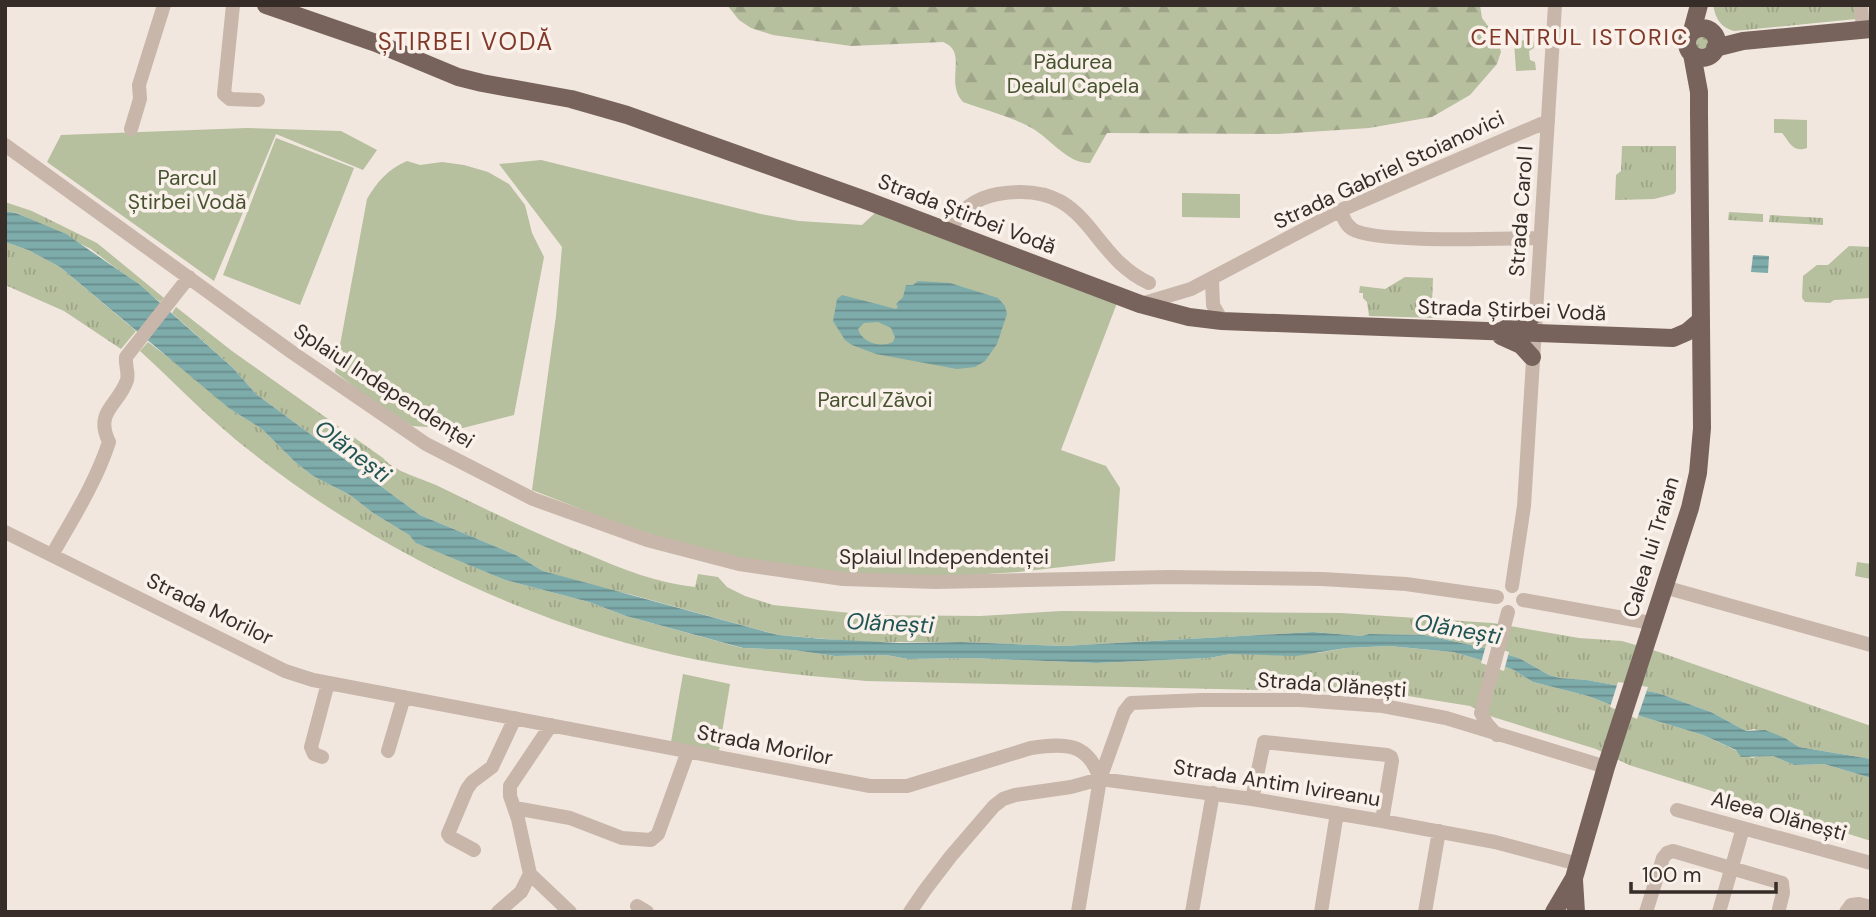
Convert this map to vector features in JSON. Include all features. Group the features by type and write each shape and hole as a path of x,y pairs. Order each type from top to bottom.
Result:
{"main road":[{"name":"Strada Știrbei Vodă","path":"266,5 376,43 458,77 597,106 950,232 1140,304 1182,316 1223,321 1675,338"},
{"name":"Calea lui Traian","path":"1555,912 1575,877 1606,767 1693,498 1698,473 1701,435 1699,92 1706,42 1701,5"},
{"path":"1706,42 1867,29"},
{"path":"1491,332 1521,325 1535,314"},
{"path":"1675,338 1693,329 1701,330"},
{"path":"1491,332 1521,345 1532,357"},
{"path":"1675,338 1688,345 1701,359"},
{"name":"Calea lui Traian","path":"1575,877 1577,912"},
{"path":"1555,912 1569,912"}],"street":[{"path":"131,128 140,99 139,85 164,5"},
{"path":"233,5 224,94 230,99 258,100"},
{"name":"Strada Carol I","path":"1512,586 1524,506 1555,5"},
{"path":"1861,5 1867,29"},
{"name":"Strada Gabriel Stoianovici","path":"1140,304 1175,296 1341,210 1548,121"},
{"name":"Splaiul Independenței","path":"5,145 185,284 426,444 533,499 605,526 690,553 788,573 877,581 1168,577 1322,579 1406,584 1497,597"},
{"path":"950,232 963,210 971,203 991,195 1022,192 1046,196 1078,213 1125,267 1149,283"},
{"path":"1341,210 1353,230 1375,235 1409,238 1540,238"},
{"path":"1212,279 1213,305 1223,321"},
{"path":"52,555 105,456 110,442 104,432 104,419 126,383 126,357 185,284"},
{"name":"Strada Morilor","path":"5,532 285,671 328,683 870,786 895,787 918,783 1031,748 1061,745 1087,754 1100,779"},
{"path":"1512,586 1521,592 1523,600 1520,607 1508,612 1498,605 1497,597 1500,589 1512,586"},
{"path":"1664,587 1871,645"},
{"path":"1523,600 1649,631"},
{"path":"1497,735 1486,724 1481,713 1508,612"},
{"path":"322,757 314,754 311,747 328,683"},
{"path":"388,751 404,697"},
{"name":"Strada Olănești","path":"1100,779 1127,707 1139,701 1300,701 1383,706 1446,718 1606,767"},
{"path":"1446,718 1481,713"},
{"path":"474,850 450,837 450,829 467,789 492,767 514,718"},
{"path":"551,725 510,786 510,796 530,873 570,912"},
{"path":"1252,799 1264,742 1387,755 1392,761 1382,821"},
{"path":"514,808 570,818 622,838 651,840 658,834 688,751"},
{"path":"911,912 951,856 1003,799 1100,779 1078,912"},
{"name":"Strada Antim Ivireanu","path":"1100,779 1252,799 1495,842 1575,877"},
{"path":"1192,912 1213,793"},
{"name":"Aleea Olănești","path":"1676,810 1871,863"},
{"path":"1321,912 1337,813"},
{"path":"1719,912 1743,828"},
{"path":"1425,912 1439,831"},
{"path":"1646,912 1662,858 1673,851 1782,883 1783,893 1779,909"},
{"path":"498,912 521,892 530,873"},
{"path":"1846,912 1851,905 1871,907"}],"green space":[{"name":"Pădurea Dealul Capela","path":"727,5 1480,5 1482,18 1498,40 1501,52 1497,64 1470,95 1432,117 1369,128 1278,134 1107,133 1090,163 1068,156 1027,126 963,102 956,86 954,53 951,47 943,42 851,46 773,35 751,28 739,20"},
{"path":"1713,5 1855,5 1856,19 1734,31 1719,22"},
{"path":"1702,33 1709,36 1712,43 1709,50 1702,53 1695,50 1692,43 1695,36"},
{"path":"1533,40 1534,48 1529,51 1530,60 1535,62 1536,70 1516,71 1514,41"},
{"path":"1774,119 1807,120 1807,148 1795,148 1782,133 1774,133"},
{"name":"Parcul Știrbei Vodă","path":"247,128 341,131 377,150 363,170 276,134 214,281 47,162 61,135"},
{"path":"276,138 354,168 300,305 223,275"},
{"path":"1622,146 1676,146 1674,194 1654,199 1615,200 1616,175 1621,171"},
{"name":"Parcul Zăvoi","path":"541,160 799,221 862,225 876,212 1117,303 1061,450 1106,466 1120,488 1115,561 1018,572 937,577 829,573 713,554 622,525 532,490 556,316 562,247 499,164"},
{"path":"407,161 420,165 442,162 488,172 509,184 525,205 532,233 544,257 514,415 459,429 412,426 374,402 335,372 367,199 384,177"},
{"path":"1182,193 1240,194 1240,218 1182,217"},
{"path":"5,202 32,211 97,243 164,298 160,302 91,249 17,213 5,211"},
{"path":"1729,212 1763,214 1763,222 1728,220"},
{"path":"1770,215 1823,218 1823,225 1769,222"},
{"path":"5,242 28,250 60,267 136,331 121,349 64,311 5,285"},
{"path":"1849,246 1871,247 1871,298 1834,300 1830,303 1805,302 1802,298 1803,276 1817,265 1828,265"},
{"path":"1405,277 1433,278 1432,304 1437,305 1436,318 1369,316 1367,302 1363,293 1359,293 1360,286 1385,289"},
{"path":"176,307 232,351 395,468 550,538 653,579 695,587 698,574 718,577 727,587 773,605 870,615 980,616 1061,611 1341,613 1492,623 1579,638 1622,641 1871,726 1871,759 1799,747 1785,738 1754,729 1746,731 1711,712 1658,693 1587,680 1560,678 1549,675 1519,658 1424,635 1361,636 1313,632 1063,646 862,642 778,635 608,590 543,571 516,555 420,515 256,394 233,368 172,313"},
{"path":"148,342 202,383 230,409 262,429 313,476 350,495 417,543 505,580 589,602 626,616 742,648 793,650 835,656 886,655 908,659 970,658 1097,663 1209,658 1231,654 1318,653 1346,648 1389,646 1453,652 1512,669 1533,682 1588,696 1640,716 1703,735 1752,758 1773,756 1794,765 1824,764 1871,778 1871,841 1629,765 1596,749 1493,717 1470,706 1408,696 1349,692 866,681 740,667 638,646 520,607 462,582 351,522 299,488 221,427 140,351"},
{"path":"1857,562 1871,564 1871,579 1855,576"},
{"path":"683,674 730,684 719,751 671,742"}],"water":[{"path":"5,211 66,234 140,285 233,368 256,394 420,515 516,555 543,571 778,635 823,639 1063,646 1313,632 1361,636 1424,635 1519,658 1549,675 1560,678 1587,680 1658,693 1711,712 1746,731 1765,730 1799,747 1871,759 1871,778 1824,764 1794,765 1773,756 1741,757 1736,750 1703,735 1640,716 1588,696 1533,682 1512,669 1453,652 1389,646 1346,648 1296,656 1231,654 1209,658 1097,663 970,658 908,659 886,655 835,656 793,650 743,648 505,580 416,543 409,535 350,495 313,476 262,429 230,409 60,267 28,250 5,242"},
{"path":"1753,255 1769,256 1768,273 1751,272"},
{"path":"918,281 950,283 998,298 1005,306 1007,314 997,344 985,361 975,367 957,369 876,354 845,340 833,321 837,299 842,295 896,309 906,285 913,285","holes":["878,322 891,328 895,337 893,342 888,344 872,343 863,338 858,329 864,323"]}],"pier":[{"path":"1486,645 1509,652 1504,671 1481,663"},
{"path":"1618,682 1648,687 1637,719 1610,707"}],"district":[{"name":"CENTRUL ISTORIC","path":"1580,37"},
{"name":"ȘTIRBEI VODĂ","path":"466,41"}],"water label":[{"name":"Olănești","path":"353,451"},
{"name":"Olănești","path":"890,623"},
{"name":"Olănești","path":"1458,629"}]}
